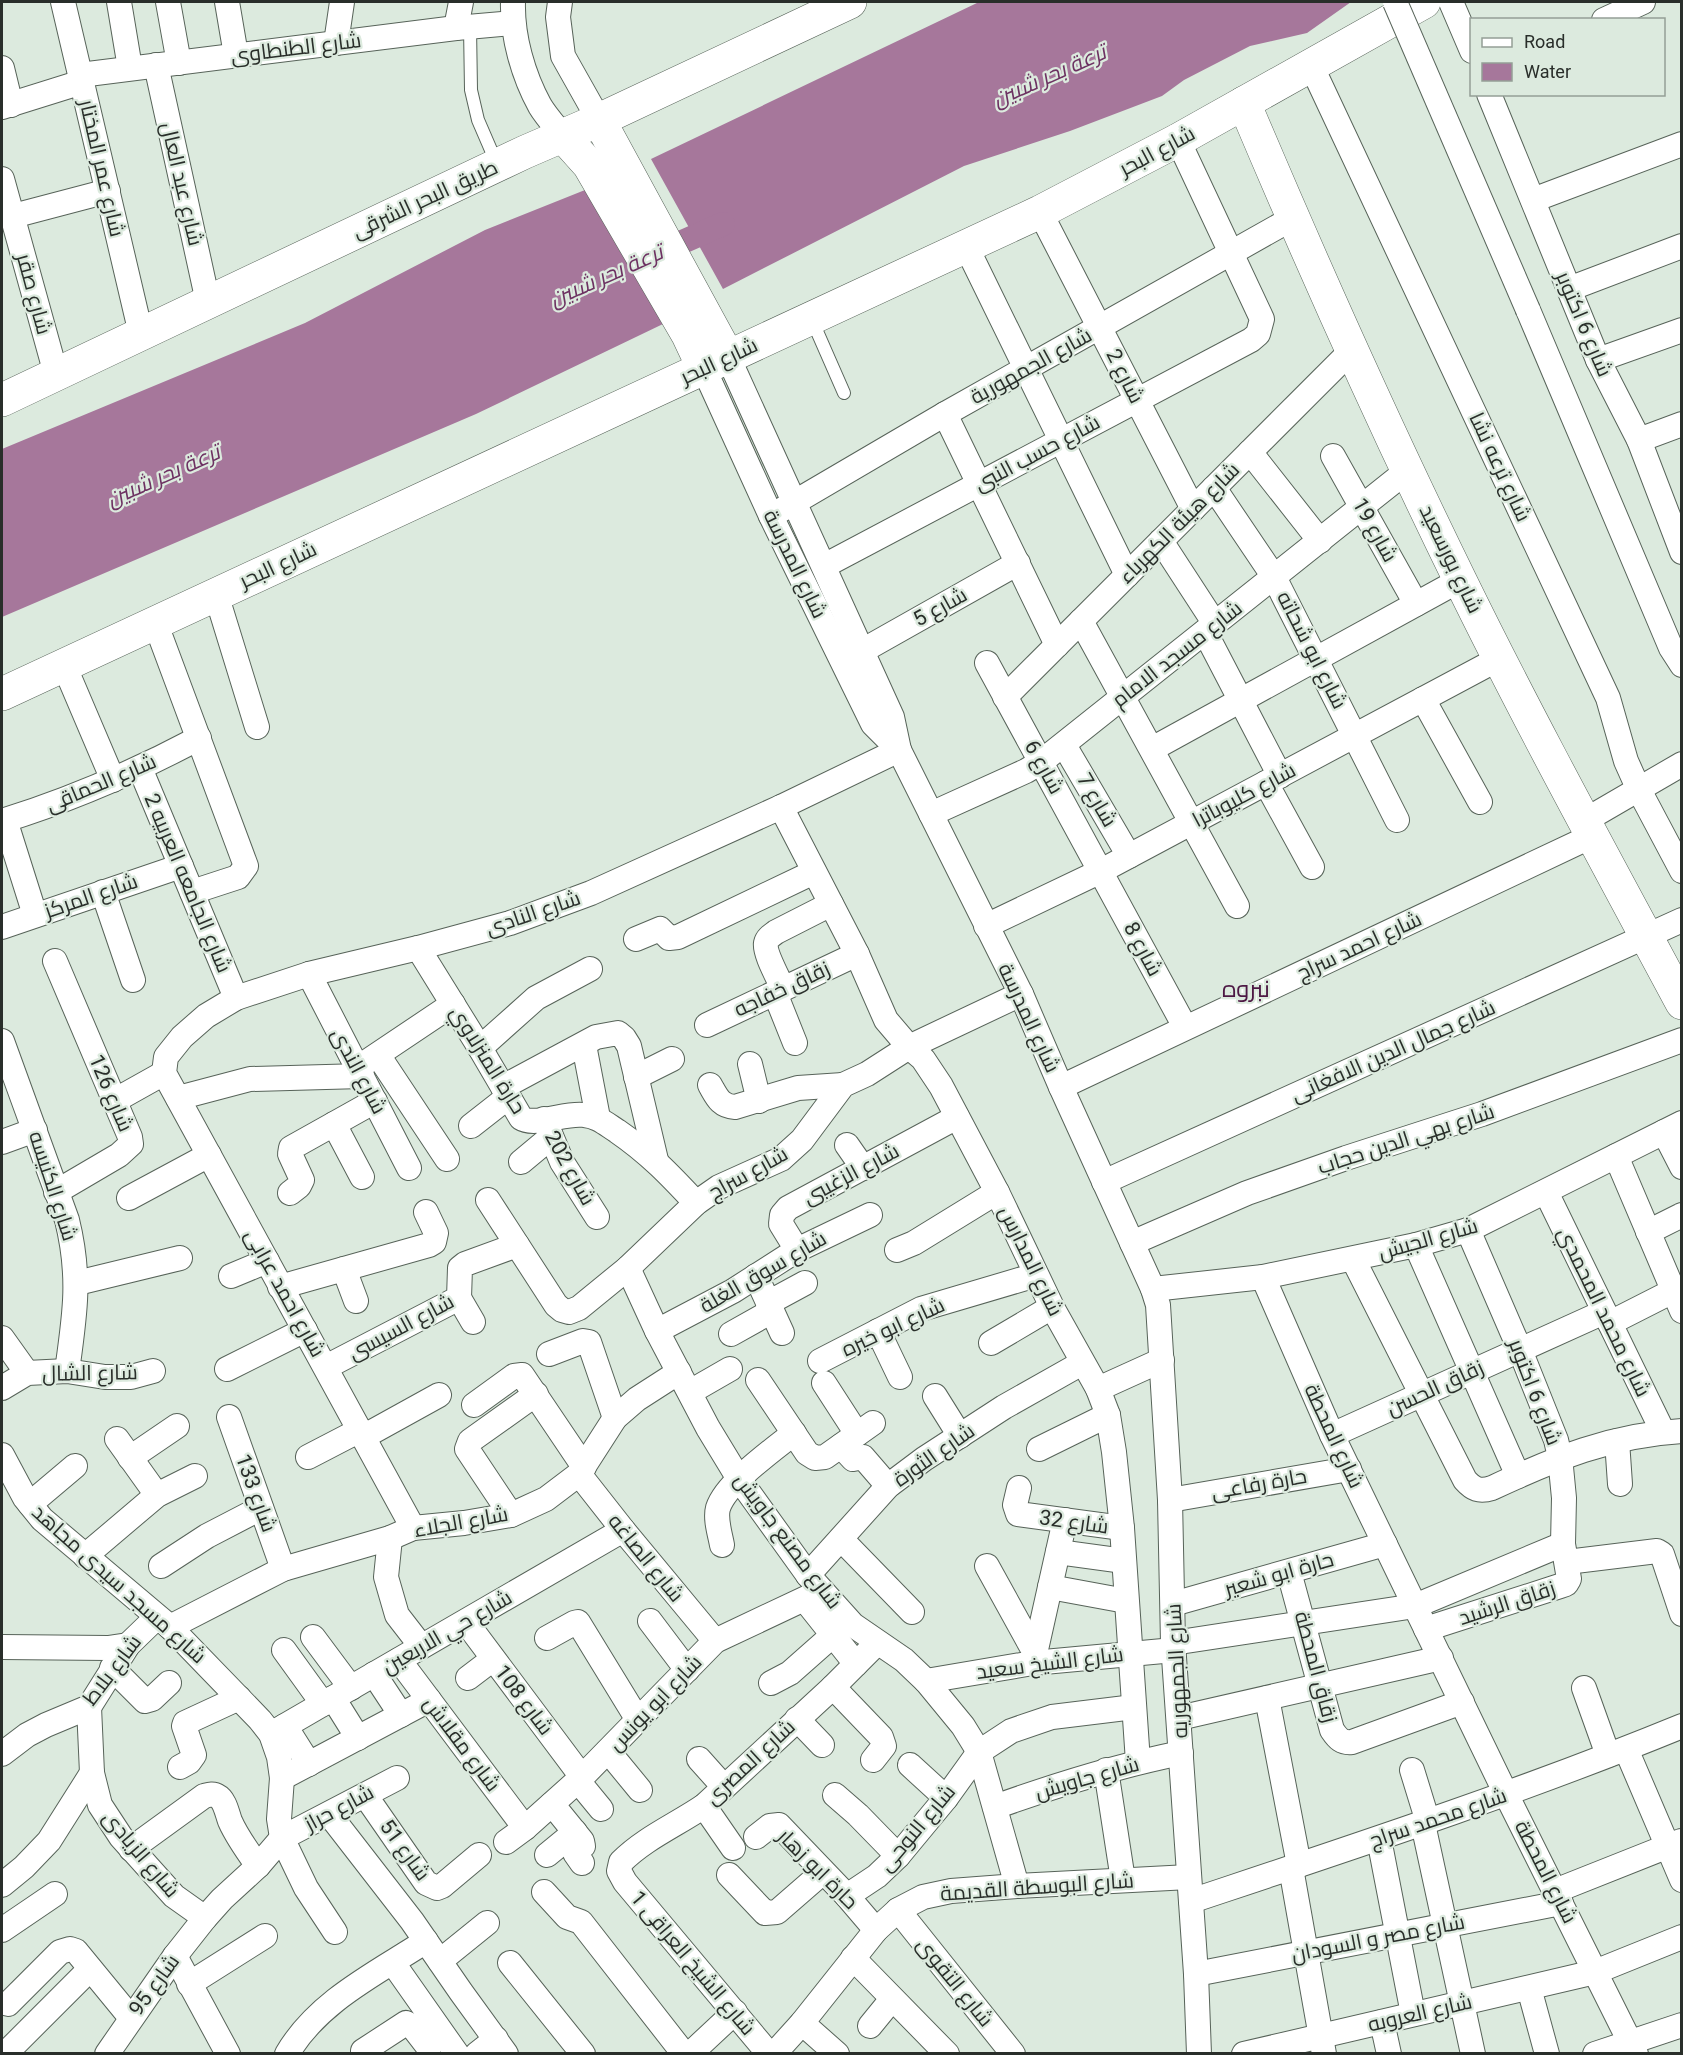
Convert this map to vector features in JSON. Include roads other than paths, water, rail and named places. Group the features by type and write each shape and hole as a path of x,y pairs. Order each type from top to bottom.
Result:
{"street":[{"name":"شارع عمر المختار","path":"63,2 141,334"},
{"path":"119,2 130,68"},
{"name":"شارع عبد العال","path":"168,2 167,64 208,302"},
{"path":"227,2 236,55"},
{"path":"336,43 342,2"},
{"path":"461,2 463,28"},
{"path":"560,2 558,17 563,56 599,120 602,157 700,329 716,363"},
{"name":"طريق البحر الشرقى","path":"2,400 498,165 850,2"},
{"path":"1395,2 1671,648 1682,665"},
{"name":"شارع البحر","path":"2,694 1040,212 1178,140 1424,2"},
{"path":"1451,2 1470,46"},
{"path":"1608,18 1643,2"},
{"name":"شارع الطنطاوى","path":"6,106 81,78 130,68 463,28 512,12"},
{"path":"512,12 528,80 541,108 563,136 602,157"},
{"name":"شارع ترعه نشا","path":"1311,65 1608,698 1626,761 1682,871"},
{"path":"2,68 6,106"},
{"name":"شارع 6 اكتوبر","path":"1490,96 1598,360 1639,440 1679,540"},
{"name":"شارع بورسعيد","path":"1244,103 1293,218 1460,580 1588,828 1682,1003"},
{"path":"1178,140 1231,253"},
{"path":"1533,200 1682,144"},
{"name":"شارع صقر","path":"2,179 56,374"},
{"path":"13,216 108,191"},
{"name":"شارع 2","path":"1040,212 1193,509"},
{"name":"شارع الجمهورية","path":"771,516 945,414 1293,218"},
{"path":"966,246 1127,575"},
{"path":"1569,289 1682,246"},
{"name":"شارع حسب النبى","path":"824,566 1251,340 1258,334 1262,319 1231,253"},
{"path":"1598,360 1682,330"},
{"name":"شارع هيئة الكهرباء","path":"1005,697 1353,349"},
{"name":"شارع المدرسة","path":"716,363 795,502 892,717 899,750 1021,994 1153,1288"},
{"name":"شارع المدرسة","path":"716,363 771,516 873,724 899,750"},
{"path":"945,414 1057,645"},
{"path":"1639,440 1682,424"},
{"path":"1250,452 1320,541"},
{"name":"شارع 19","path":"1333,456 1416,604"},
{"name":"شارع مسجد الامام","path":"931,814 1041,762 1408,470"},
{"name":"شارع ابو شحاته","path":"1214,488 1274,577 1396,820"},
{"path":"1161,541 1210,628 1312,867"},
{"name":"شارع 5","path":"862,651 1018,563"},
{"path":"1152,749 1460,580"},
{"path":"216,594 257,728"},
{"path":"1082,621 1237,906"},
{"path":"155,622 246,866 238,877 192,892"},
{"name":"شارع كليوباترا","path":"986,926 1101,871 1500,658"},
{"name":"شارع 6","path":"987,663 1101,871"},
{"path":"64,665 112,780"},
{"path":"1423,699 1480,802"},
{"name":"شارع الحماقى","path":"3,821 60,802 112,780 199,738"},
{"name":"شارع 7","path":"1064,745 1129,856"},
{"name":"شارع النادى","path":"165,1065 182,1037 207,1016 236,998 309,974 510,923 591,893 781,807 899,750"},
{"name":"شارع احمد سراج","path":"1061,1087 1588,828 1639,789 1682,764"},
{"name":"شارع الجامعه العربيه 2","path":"140,768 236,998"},
{"name":"شارع المدارس","path":"781,807 857,954 886,1020 909,1047 923,1059 941,1086 997,1192 1052,1307 1098,1389 1108,1415 1122,1528 1138,1762"},
{"path":"3,821 35,915"},
{"name":"شارع المركز","path":"2,927 181,866"},
{"name":"شارع 8","path":"1101,871 1185,1027"},
{"path":"636,939 660,929 669,938 678,937 814,872"},
{"path":"103,892 133,981"},
{"path":"795,1043 766,944 768,938 776,932 831,904"},
{"name":"شارع جمال الدين الافغانى","path":"1104,1182 1682,920"},
{"name":"حارة المنزلاوي","path":"418,948 521,1118 547,1128 570,1114 598,1118 656,1160 696,1203"},
{"name":"زقاق خفاجه","path":"707,1025 857,954"},
{"name":"شارع 126","path":"55,960 131,1144 119,1155 56,1192"},
{"path":"480,1048 536,998 590,969"},
{"name":"شارع الندى","path":"309,974 409,1167"},
{"name":"شارع سراج","path":"488,1200 562,1310 568,1312 579,1308 628,1268 696,1203 719,1187 781,1159 802,1140 843,1085 867,1074 909,1047 1021,994"},
{"path":"178,1098 250,1079 360,1072 378,1054 453,1004"},
{"path":"471,1126 506,1092 596,1037 618,1033 629,1047 656,1160"},
{"name":"شارع بهي الدين حجاب","path":"1132,1243 1247,1193 1482,1114 1682,1040"},
{"name":"شارع الكنيسه","path":"2,1041 6,1068 36,1130 67,1220 74,1249 77,1283 67,1371"},
{"path":"584,1045 598,1118"},
{"path":"378,1054 447,1159"},
{"path":"636,1077 672,1059"},
{"path":"750,1064 759,1101"},
{"path":"114,1101 165,1065"},
{"name":"شارع احمد عرابى","path":"165,1065 178,1098 413,1528"},
{"path":"710,1085 719,1102 735,1107 798,1088 843,1085"},
{"path":"290,1193 299,1186 302,1180 289,1151 294,1146 375,1101"},
{"name":"شارع الزغيبى","path":"797,1250 781,1224 782,1215 788,1208 957,1117"},
{"path":"334,1124 362,1177"},
{"path":"1673,1127 1682,1167"},
{"name":"شارع الجيش","path":"1153,1288 1263,1278 1416,1245 1468,1230 1673,1127"},
{"path":"520,1162 547,1128"},
{"name":"شارع 202","path":"547,1128 562,1162 597,1217"},
{"path":"2,1142 36,1130"},
{"path":"847,1145 863,1168"},
{"path":"129,1198 209,1155"},
{"path":"1616,1156 1677,1301"},
{"path":"897,1250 914,1243 997,1192"},
{"name":"شارع محمد المحمدي","path":"1546,1192 1607,1317 1676,1434"},
{"path":"280,1287 429,1245 434,1242 436,1233 426,1212"},
{"name":"شارع سوق الغلة","path":"657,1331 733,1291 797,1250 870,1215"},
{"path":"1648,1232 1682,1215"},
{"name":"شارع 6 اكتوبر","path":"1468,1230 1556,1440 1564,1498 1565,1553"},
{"name":"شارع السيسى","path":"326,1367 459,1298 460,1268 465,1264 517,1245"},
{"path":"1416,1245 1518,1476"},
{"path":"77,1283 180,1258"},
{"path":"1353,1259 1420,1395 1465,1480 1472,1488 1483,1491 1560,1457 1599,1444 1676,1434"},
{"path":"231,1276 267,1261"},
{"name":"شارع مصنع جاويش","path":"628,1268 657,1331 708,1428 811,1588 853,1625 904,1660 926,1681 963,1726 979,1752 1017,1886"},
{"path":"344,1269 356,1301"},
{"name":"شارع ابو خيره","path":"857,1435 822,1372 878,1331 921,1309 1036,1275"},
{"path":"756,1276 782,1333"},
{"name":"شارع المحطة","path":"1263,1278 1332,1436 1506,1794 1633,2048"},
{"path":"731,1334 805,1283"},
{"name":"شارع الجمهوريه","path":"1153,1288 1160,1322 1170,1500 1174,1646 1196,1974 1199,2054"},
{"path":"459,1298 472,1322"},
{"name":"زقاق الحسن","path":"1332,1436 1520,1350 1607,1317 1677,1301"},
{"path":"991,1343 1052,1307"},
{"path":"227,1369 305,1330"},
{"path":"878,1331 900,1377"},
{"path":"2,1338 27,1374 2,1388"},
{"path":"549,1354 583,1341 589,1342 615,1418"},
{"path":"1098,1389 1162,1360"},
{"name":"شارع الثورة","path":"811,1588 841,1539 888,1486 1004,1407 1082,1363"},
{"name":"شارع الجلاء","path":"164,1622 284,1569 390,1538 413,1528 511,1515 546,1499 581,1470 615,1418 638,1400 684,1382 730,1369"},
{"name":"شارع الشال","path":"27,1374 67,1371 105,1377 131,1377 153,1371"},
{"name":"شارع الصاغه","path":"474,1405 518,1374 526,1378 581,1470 623,1530 715,1641"},
{"path":"758,1380 807,1453 814,1458 825,1457 857,1435"},
{"path":"511,1515 467,1446 470,1441 536,1394"},
{"path":"308,1457 361,1434 439,1395"},
{"path":"935,1395 960,1436"},
{"path":"1040,1449 1108,1415"},
{"name":"شارع 133","path":"229,1417 284,1569"},
{"path":"157,1495 124,1449 177,1426"},
{"path":"722,1545 717,1516 718,1507 739,1479 794,1433"},
{"path":"857,1435 850,1458 863,1457 888,1486"},
{"path":"1617,1441 1620,1484"},
{"name":"شارع مسجد سيدى مجاهد","path":"2,1455 17,1497 164,1622 239,1698 278,1730 282,1778 279,1819 282,1838 306,1888 335,1932"},
{"path":"17,1497 75,1466"},
{"name":"حارة رفاعى","path":"1170,1500 1348,1469"},
{"path":"85,1556 157,1495 195,1476"},
{"name":"شارع 32","path":"1019,1488 1015,1505 1018,1514 1122,1528"},
{"path":"161,1566 207,1536 261,1508"},
{"path":"1034,1658 1065,1520"},
{"name":"شارع حي الاربعين","path":"278,1730 623,1530"},
{"path":"390,1538 386,1577 397,1615 421,1646"},
{"path":"841,1539 912,1612"},
{"name":"حارة ابو شعير","path":"1173,1604 1385,1544"},
{"name":"شارع الشيخ سعيد","path":"926,1681 1034,1658 1130,1653 1415,1606 1565,1553 1658,1551 1662,1554 1682,1614"},
{"path":"1058,1552 1124,1561"},
{"name":"زقاق الرشيد","path":"1426,1629 1566,1584 1569,1579 1565,1553"},
{"path":"987,1566 1034,1658"},
{"name":"زقاق المحطة","path":"1289,1572 1332,1730 1337,1738 1345,1742 1352,1742 1462,1702"},
{"path":"1050,1587 1126,1601"},
{"path":"811,1588 833,1635 856,1664"},
{"name":"شارع ابو يونس","path":"515,1835 580,1779 715,1641 811,1588"},
{"name":"شارع بلاط","path":"2,1754 46,1725 88,1707 128,1645 164,1622"},
{"name":"شارع 108","path":"466,1622 601,1809"},
{"path":"547,1638 578,1622 638,1720"},
{"path":"650,1622 687,1670"},
{"path":"771,1683 790,1672 833,1635"},
{"path":"313,1637 335,1697 358,1738"},
{"name":"شارع المصرى","path":"619,1871 621,1862 628,1855 660,1832 681,1822 704,1806 833,1687 877,1643"},
{"path":"2,1647 108,1648 128,1645"},
{"path":"284,1650 335,1697"},
{"path":"1179,1718 1440,1658"},
{"path":"468,1678 493,1659"},
{"name":"شارع مقلاش","path":"399,1660 429,1700 461,1727 515,1835"},
{"path":"112,1668 145,1701 152,1699 169,1683"},
{"path":"374,1674 401,1716"},
{"path":"833,1687 881,1737 883,1750 873,1760"},
{"path":"1584,1688 1617,1752 1674,1843 1682,1880"},
{"path":"180,1767 189,1762 194,1755 185,1724 239,1698"},
{"path":"1266,1698 1322,2045"},
{"path":"282,1778 429,1700"},
{"name":"شارع الزيادى","path":"88,1707 92,1773 100,1805 131,1849 174,1896 205,1918"},
{"path":"979,1752 1011,1731 1052,1717 1134,1707"},
{"path":"797,1719 822,1745"},
{"name":"شارع محمد سراج","path":"1191,1902 1506,1794 1682,1726"},
{"path":"278,1730 309,1764"},
{"path":"608,1751 640,1790"},
{"name":"شارع النوحى","path":"847,1896 877,1876 898,1856 946,1798 979,1752"},
{"name":"شارع جاويش","path":"995,1807 1106,1770 1181,1753"},
{"path":"699,1759 724,1787"},
{"path":"910,1765 946,1798"},
{"path":"1106,1770 1123,1880"},
{"path":"1412,1770 1473,2054"},
{"path":"2,1885 24,1867 49,1840 92,1773"},
{"name":"شارع حراز","path":"282,1838 397,1778"},
{"path":"131,1849 196,1801 210,1794 217,1796 224,1803 241,1842 258,1866"},
{"name":"شارع 51","path":"365,1795 431,1887 442,1886 479,1855"},
{"path":"835,1795 898,1856"},
{"path":"552,1804 583,1844 575,1853 582,1863"},
{"path":"704,1806 734,1848"},
{"path":"329,1814 441,1961 493,2049"},
{"name":"حارة ابو زهار","path":"756,1837 770,1826 779,1825 876,1930"},
{"path":"547,1855 575,1832"},
{"name":"شارع 95","path":"107,2054 130,2018 205,1918 258,1866 282,1838"},
{"path":"1379,1839 1413,2014"},
{"name":"شارع مصر و السودان","path":"1196,1974 1445,1926 1558,1897 1674,1843"},
{"name":"شارع الشيخ العراقى 1","path":"619,1871 625,1882 769,2054"},
{"path":"729,1875 765,1913 771,1914 823,1872"},
{"name":"شارع البوسطة القديمة","path":"774,2054 802,2023 876,1930 898,1910 923,1897 951,1891 1017,1886 1189,1877"},
{"path":"544,1892 567,1917 581,1922 684,2054"},
{"path":"2,1930 55,1894"},
{"name":"شارع التقوى","path":"898,1910 1013,2054"},
{"path":"441,1961 487,1923"},
{"path":"189,1984 265,1936"},
{"name":"شارع العروبه","path":"1244,2054 1322,2045 1382,2022 1595,1972 1682,1937"},
{"path":"287,2054 311,2022 336,1999 426,1941"},
{"path":"8,2004 60,1952 66,1949 76,1952 130,2018"},
{"path":"175,1956 228,2054"},
{"path":"853,1958 947,2054"},
{"path":"393,1963 438,2048"},
{"path":"510,1964 583,2054"},
{"path":"5,2054 90,1969"},
{"path":"1529,1988 1547,2054"},
{"path":"870,2026 892,1999"},
{"path":"690,2054 735,2012"},
{"path":"1382,2022 1389,2054"},
{"path":"802,2023 837,2054"},
{"path":"363,2051 406,2024 412,2026 438,2048"},
{"path":"1595,2054 1633,2048 1682,2025"}],"lane":[{"path":"463,28 471,90 478,120 498,165"},
{"path":"812,318 844,393"}],"water":[{"path":"979,2 1351,2 1307,33 1250,46 1184,80 1162,96 1070,131 964,166 723,289 651,159"},
{"path":"595,186 663,324 476,414 2,617 2,449 305,323 485,230"}],"waterway":[{"name":"ترعة بحر شبين","path":"653,255 723,224"}],"district":[{"name":"نبروه","path":"1246,989"}]}
